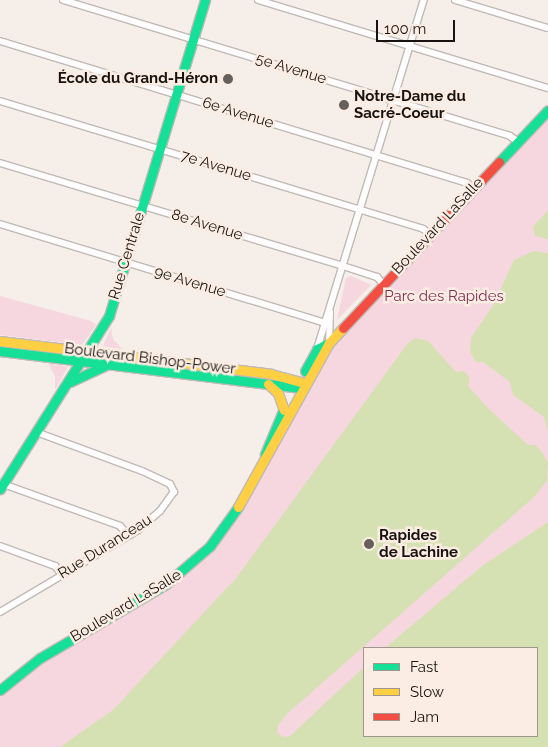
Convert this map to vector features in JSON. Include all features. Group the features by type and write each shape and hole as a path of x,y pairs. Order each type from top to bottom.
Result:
{"street":[{"name":"5e Avenue","path":"63,0 510,136 518,142"},
{"name":"Rue Centrale","path":"2,486 89,352 109,316 205,0"},
{"path":"258,0 548,88"},
{"path":"328,343 330,312 424,0"},
{"path":"455,0 548,28"},
{"name":"6e Avenue","path":"0,41 467,183 474,188"},
{"name":"7e Avenue","path":"0,101 360,210 431,234"},
{"name":"Boulevard LaSalle","path":"266,454 264,448 284,410 328,343 548,110"},
{"name":"8e Avenue","path":"0,163 343,266 377,277 383,284"},
{"name":"9e Avenue","path":"0,224 323,322"},
{"path":"317,349 323,322 330,312"},
{"name":"Boulevard Bishop-Power","path":"0,341 270,374 301,385"},
{"name":"Boulevard LaSalle","path":"0,690 40,658 157,590 193,563 234,514 266,454 270,451 312,358 317,349 328,343"},
{"name":"Boulevard Bishop-Power","path":"0,351 268,384 301,385"},
{"path":"270,374 296,372 312,358"},
{"path":"66,385 89,370 113,364"},
{"path":"268,384 278,393 284,410"},
{"name":"Rue Duranceau","path":"0,611 129,536 166,505 173,496 172,486 142,471 36,432"},
{"path":"2,486 120,526 129,536"},
{"path":"0,546 55,566 62,575"}],"green space":[{"name":"Parc des Rapides","path":"548,119 548,747 0,747 0,695 40,662 167,589 207,555 242,509 332,348"},
{"path":"351,276 371,285 337,320 346,278"},
{"path":"0,296 91,321 96,325 82,345 0,335"},
{"path":"111,328 113,339 123,350 103,346"},
{"path":"48,363 68,367 55,390 55,376"}],"shaded area":[{"path":"548,210 548,239 535,236 533,227"},
{"path":"534,251 548,253 548,431 544,417 513,395 510,382 483,362 476,362 470,352 471,338 492,307 514,260"},
{"name":"Rapides de Lachine","path":"416,338 428,341 456,372 464,371 470,378 468,386 489,409 528,445 535,445 542,452 548,463 547,481 534,497 288,713 278,725 277,733 284,737 290,736 363,668 363,737 538,737 538,647 386,647 482,566 548,522 548,747 60,747 113,710 237,577 408,343"}],"traffic: fast":[{"path":"0,489 109,316 205,0"},
{"path":"499,162 548,110"},
{"path":"305,371 317,349 329,343"},
{"path":"0,351 301,388"},
{"path":"70,382 104,366"},
{"path":"265,454 283,411"},
{"path":"0,690 40,658 166,584 210,546 238,507"}],"traffic: slow":[{"path":"238,507 329,343 343,328"},
{"path":"0,341 271,374 305,383"},
{"path":"268,384 278,393 284,410"}],"traffic: jam":[{"path":"343,328 499,162"}],"place":[{"name":"École du Grand-Héron","path":"228,79"},
{"name":"Notre-Dame du Sacré-Coeur","path":"344,105"},
{"name":"Rapides de Lachine","path":"369,544"}]}
